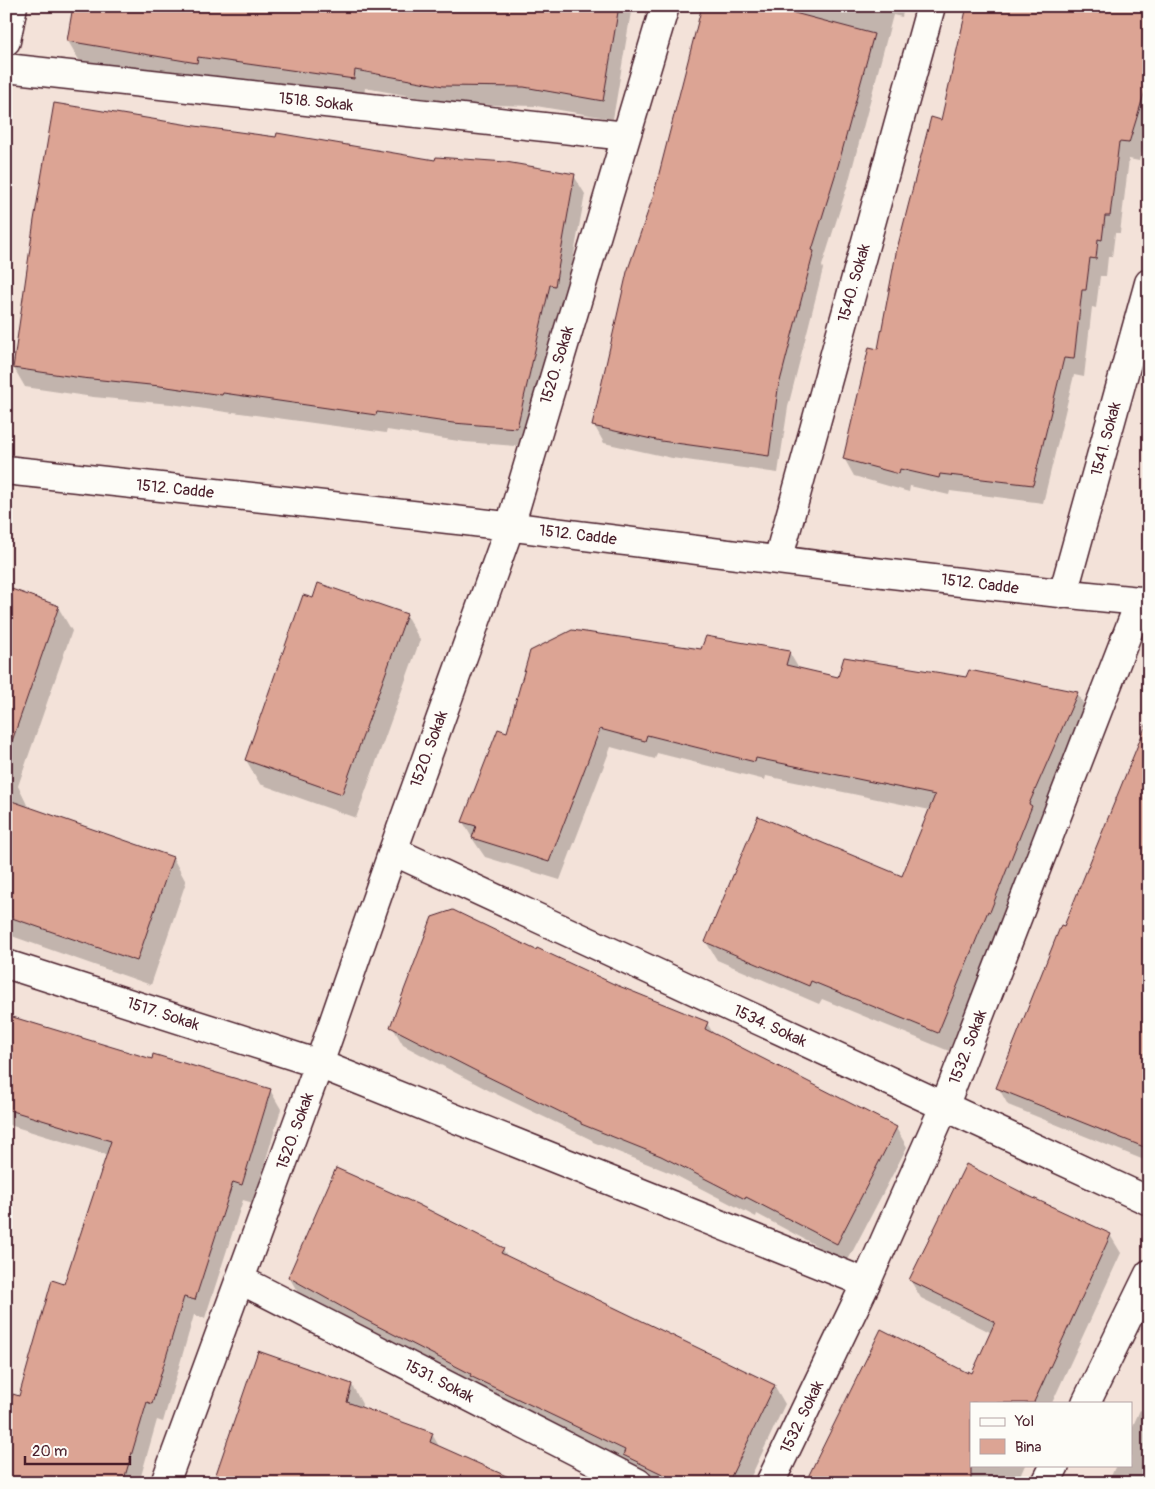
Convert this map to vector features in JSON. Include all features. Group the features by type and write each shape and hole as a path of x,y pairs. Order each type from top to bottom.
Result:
{"street":[{"path":"6,42 13,6"},
{"name":"1520. Sokak","path":"165,1483 319,1064 392,851 510,526 666,6"},
{"name":"1540. Sokak","path":"778,560 932,6"},
{"name":"1518. Sokak","path":"6,68 626,136"},
{"name":"1541. Sokak","path":"1063,594 1149,283"},
{"name":"1512. Cadde","path":"6,470 510,526 1063,594 1144,601"},
{"name":"1532. Sokak","path":"770,1483 866,1283 944,1107 1144,601"},
{"name":"1534. Sokak","path":"392,851 1149,1200"},
{"name":"1517. Sokak","path":"6,964 319,1064 866,1283"},
{"path":"1086,1402 1149,1274"},
{"name":"1531. Sokak","path":"241,1280 638,1483"},
{"path":"1046,1483 1054,1466"}],"building":[{"path":"73,6 619,6 603,101 524,87 443,86 355,70 354,79 198,57 197,63 67,41"},
{"path":"702,6 768,6 874,34 838,166 812,250 814,251 778,389 769,456 661,441 592,426 627,272 653,197"},
{"path":"967,6 1149,6 1149,78 1129,143 1119,142 1110,216 1105,216 1102,240 1098,239 1096,259 1090,258 1086,290 1082,290 1074,359 1064,358 1033,485 940,474 939,478 900,469 899,474 843,459 869,347 878,349 896,253 931,117 941,120"},
{"path":"54,103 276,137 277,133 435,160 436,157 506,162 575,174 555,286 550,285 517,428 453,423 377,412 376,415 223,393 222,395 13,368 34,220"},
{"path":"318,583 407,614 342,794 245,760 303,595 313,598"},
{"path":"6,587 59,606 11,744 6,743"},
{"path":"572,630 701,649 706,636 790,651 786,665 838,677 844,657 966,677 969,670 1078,692 1029,804 1032,806 990,912 988,911 938,1033 811,981 809,986 705,942 758,816 902,876 935,795 756,758 755,762 647,735 645,741 600,729 549,862 472,838 476,826 462,822 498,729 507,732 530,651"},
{"path":"1148,720 1149,1149 996,1088 1061,925 1064,926"},
{"path":"6,799 173,857 137,961 6,916"},
{"path":"453,910 536,950 537,948 614,984 708,1022 705,1029 897,1127 837,1244 661,1156 581,1124 581,1122 390,1027 432,917"},
{"path":"6,1015 152,1059 153,1054 271,1089 242,1185 233,1182 195,1300 184,1297 152,1404 147,1402 123,1483 6,1483 6,1417 13,1394 19,1396 52,1280 64,1284 111,1141 6,1109"},
{"path":"966,1164 1111,1234 1034,1402 970,1402 971,1483 805,1483 881,1329 968,1373 968,1371 972,1373 995,1322 909,1280"},
{"path":"336,1168 417,1204 504,1248 501,1253 775,1385 728,1483 681,1483 623,1455 625,1450 470,1376 471,1374 360,1317 288,1277"},
{"path":"258,1351 352,1384 347,1402 433,1433 430,1442 522,1483 213,1483"}]}
